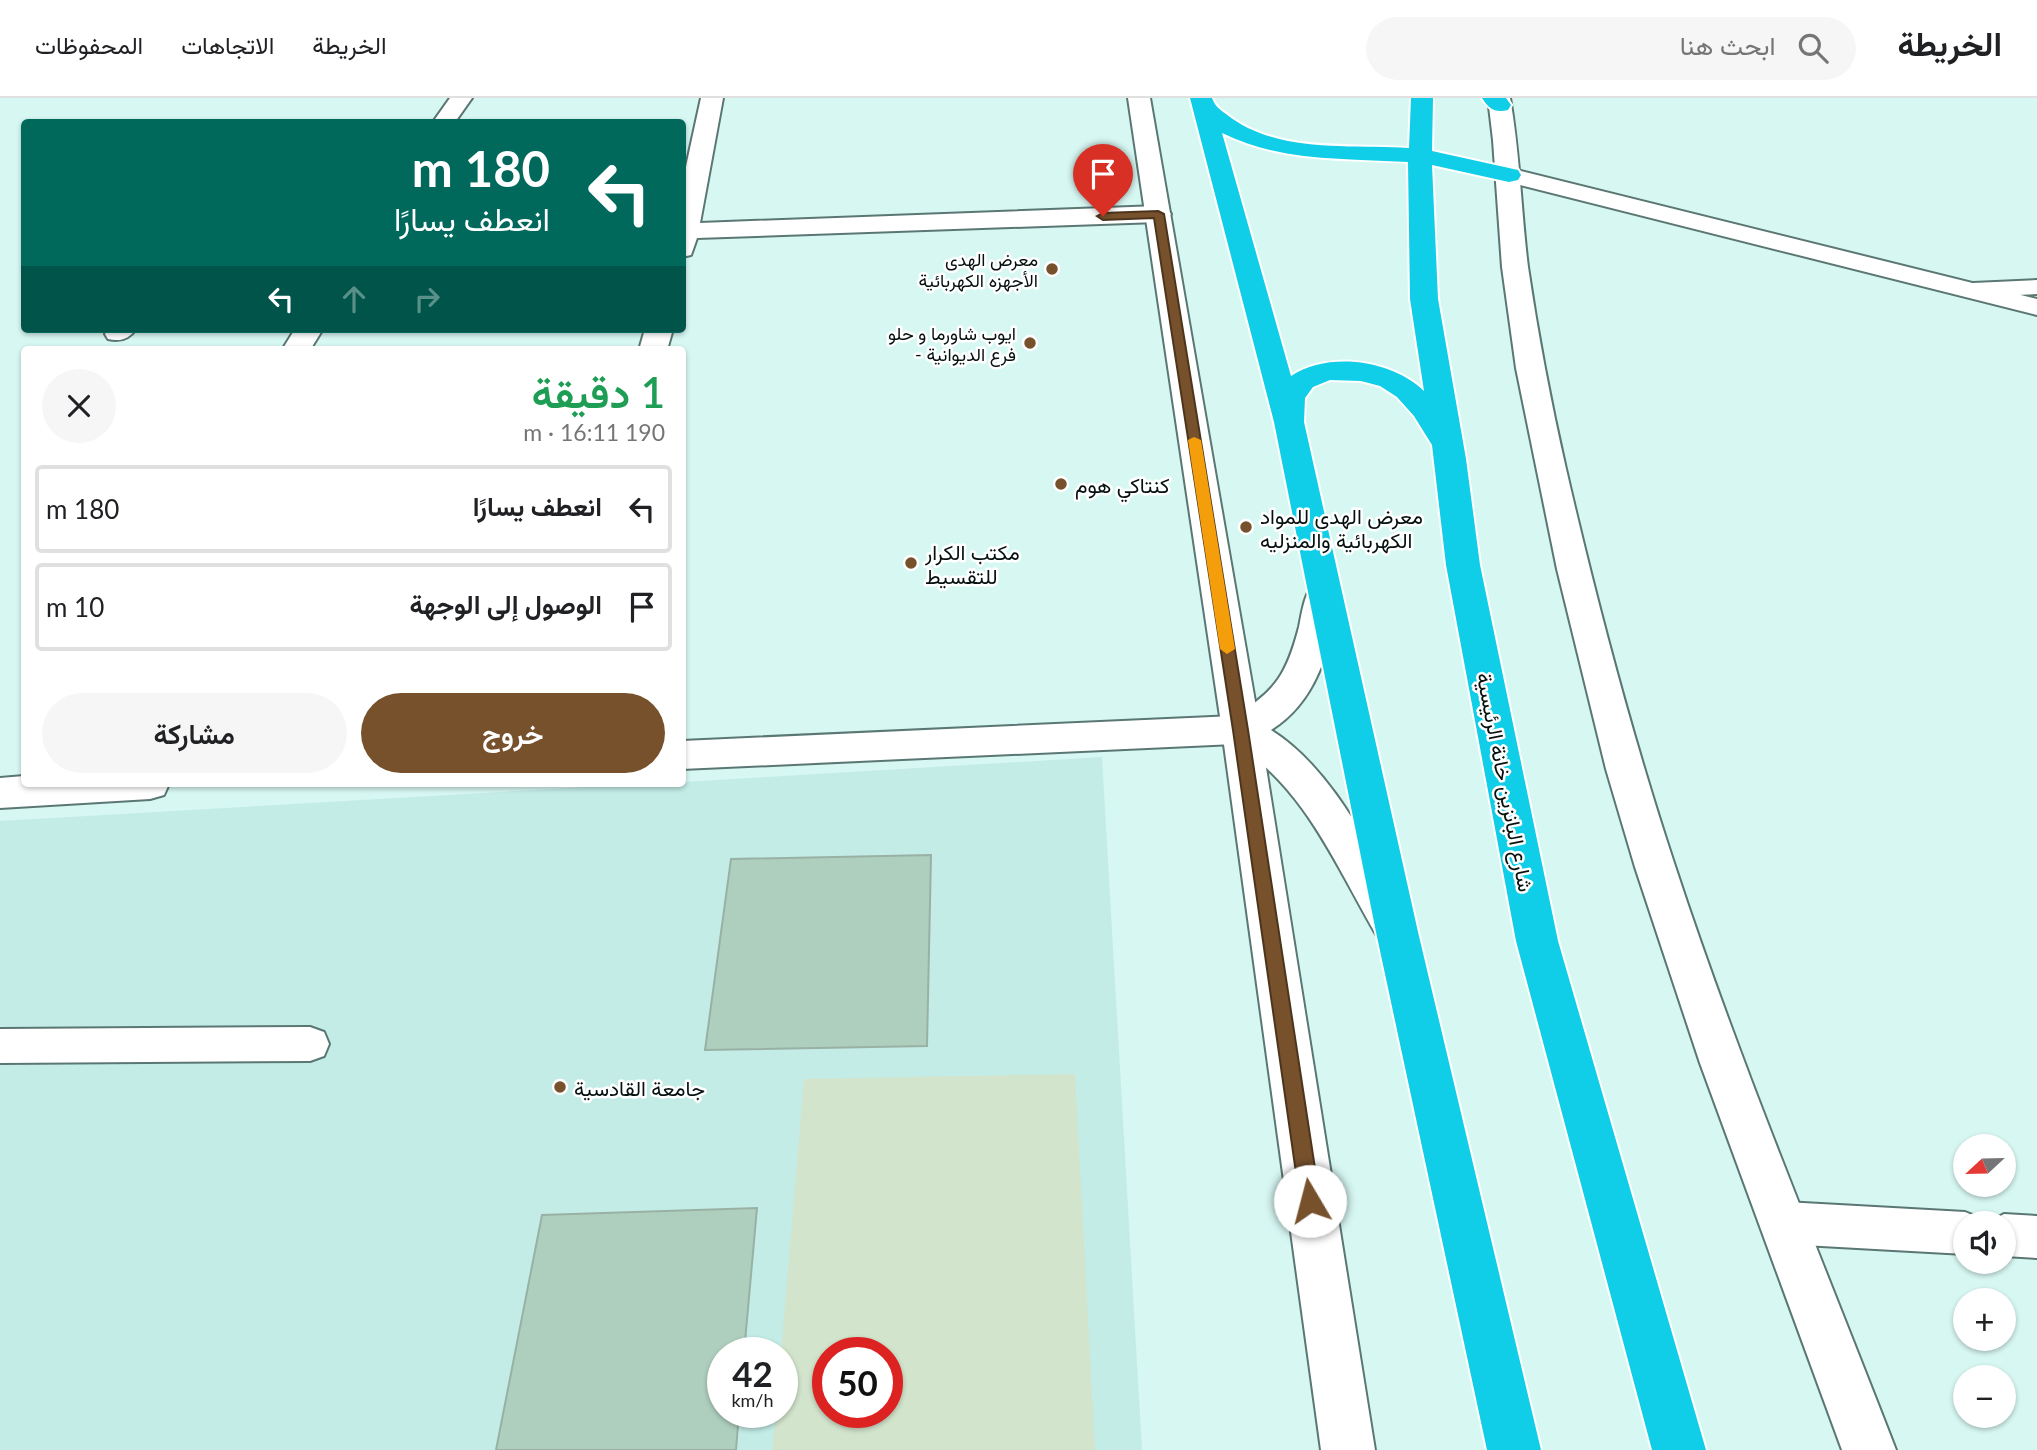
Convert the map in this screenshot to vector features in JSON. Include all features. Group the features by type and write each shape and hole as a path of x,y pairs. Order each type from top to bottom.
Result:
{"highway":[{"path":"1202,102 1224,126 1252,139 1287,148 1422,156 1509,175"},
{"path":"1202,102 1289,422 1397,932 1514,1450"},
{"path":"1337,150 1388,139 1421,108"},
{"name":"شارع البانزين خانة الرئيسية","path":"1421,108 1422,156 1419,193 1424,299 1450,459 1463,565 1537,941 1679,1450"},
{"path":"1289,422 1289,402 1294,389 1306,380 1322,373 1362,372 1401,386 1413,397 1429,415 1450,459"}],"main road":[{"path":"446,119 461,98"},
{"path":"686,227 712,98"},
{"path":"1139,98 1241,730 1348,1450"},
{"path":"1497,100 1509,175 1515,266 1532,372 1560,508 1598,669 1633,800 1690,969 1870,1450"},
{"path":"1509,175 2037,307"},
{"path":"686,237 1158,214"},
{"path":"686,755 1241,730 1277,708 1290,694 1307,657 1324,593"},
{"path":"1241,730 1262,741 1298,772 1318,799 1397,932"},
{"path":"18,789 71,787"}],"lane":[{"path":"1973,290 2037,287"},
{"path":"0,1046 310,1044"},
{"path":"1785,1223 1953,1232"},
{"path":"2016,1236 2037,1237"}],"shaded area":[{"name":"جامعة القادسية","path":"1102,757 1142,1450 0,1450 0,821 587,787 686,787 686,782"}],"green space":[{"path":"1075,1074 1095,1450 772,1450 774,1428 798,1428 798,1337 782,1337 804,1079"}],"building":[{"path":"931,855 927,1046 705,1050 731,859"},
{"path":"757,1208 745,1337 707,1337 707,1428 738,1428 736,1450 496,1450 542,1215"}],"slow traffic":[{"path":"1194,440 1227,649"}],"place":[{"name":"معرض الهدى الأجهزه الكهربائية","path":"1052,269"},
{"name":"ايوب شاورما و حلو - فرع الديوانية","path":"1030,343"},
{"name":"كنتاكي هوم","path":"1061,484"},
{"name":"معرض الهدى للمواد الكهربائية والمنزليه","path":"1246,527"},
{"name":"مكتب الكرار للتقسيط","path":"911,563"},
{"name":"جامعة القادسية","path":"560,1087"}],"route":[{"path":"1103,216 1158,214 1241,730 1310,1201"}]}
